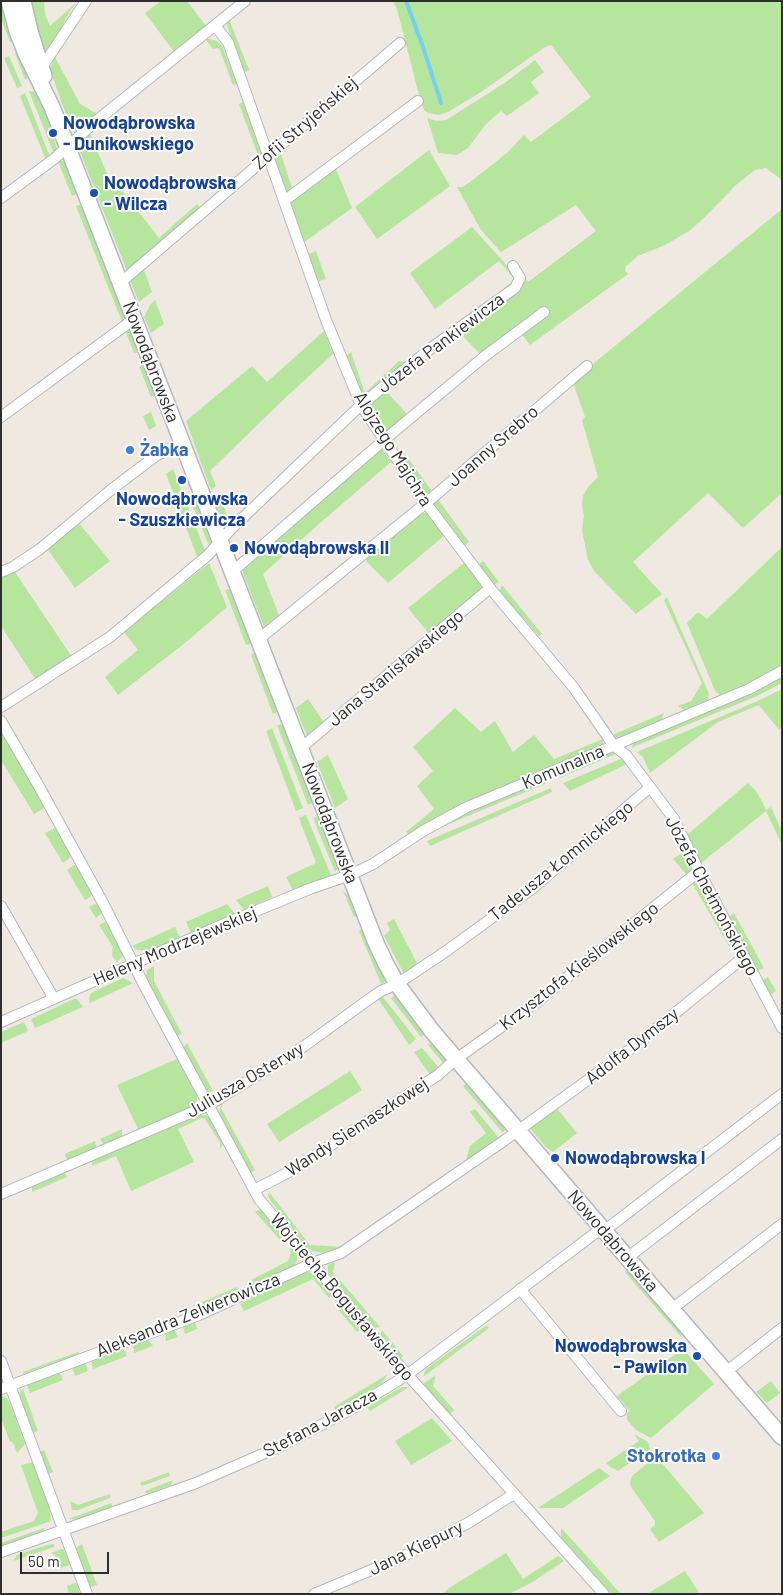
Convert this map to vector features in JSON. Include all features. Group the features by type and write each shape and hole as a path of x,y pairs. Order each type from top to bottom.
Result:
{"street":[{"name":"Nowodąbrowska","path":"9,1 16,30 52,107 376,943 398,984 432,1031 782,1437"},
{"name":"Nowodąbrowska","path":"23,1 52,107"},
{"path":"42,67 86,1"},
{"path":"1,198 67,147 95,122 246,1"},
{"name":"Alojzego Majchra","path":"215,26 228,42 326,320 361,405 426,503 490,588 574,688 614,746"},
{"name":"Zofii Stryjeńskiej","path":"120,282 400,43"},
{"path":"284,201 418,101"},
{"name":"Józefa Pankiewicza","path":"1,707 110,637 208,555 231,529 361,405 434,346 515,288 520,278 512,266"},
{"path":"232,572 384,440 485,356 544,312"},
{"path":"1,417 134,319"},
{"name":"Joanny Srebro","path":"258,639 426,503 587,366"},
{"path":"1,572 13,567 40,549 112,489 157,456 182,443"},
{"name":"Jana Stanisławskiego","path":"301,748 490,588"},
{"name":"Komunalna","path":"350,875 373,864 423,831 465,808 749,689 782,671"},
{"name":"Wojciecha Bogusławskiego","path":"1,721 36,780 103,903 146,990 259,1199 407,1375 604,1594"},
{"name":"Józefa Chełmońskiego","path":"614,746 626,755 674,819 699,871 782,1028"},
{"name":"Tadeusza Łomnickiego","path":"398,984 533,888 649,788"},
{"name":"Krzysztofa Kieślowskiego","path":"456,1059 538,1001 699,871"},
{"name":"Heleny Modrzejewskiej","path":"1,1022 303,891 350,875"},
{"path":"1,906 54,999"},
{"name":"Adolfa Dymszy","path":"517,1130 636,1045 744,956"},
{"name":"Juliusza Osterwy","path":"1,1194 209,1106 303,1047 381,991 398,984"},
{"name":"Wandy Siemaszkowej","path":"254,1190 293,1170 352,1133 438,1075 456,1059"},
{"name":"Stefana Jaracza","path":"1,1552 196,1483 281,1446 355,1407 407,1375 782,1094"},
{"name":"Aleksandra Zelwerowicza","path":"6,1387 199,1315 313,1263 340,1253 517,1130"},
{"path":"627,1258 782,1139"},
{"path":"672,1309 782,1224"},
{"path":"520,1289 621,1411"},
{"path":"726,1372 782,1328"},
{"path":"1,1361 6,1387 87,1594"},
{"name":"Jana Kiepury","path":"314,1594 400,1558 468,1523 514,1494"}],"green space":[{"path":"1,1 6,1 14,40 10,42 1,19"},
{"path":"30,1 44,1 45,14 50,26 78,1 70,11 56,41 46,52 43,49"},
{"path":"161,1 187,1 207,27 175,53 145,13"},
{"path":"393,1 782,1 782,180 766,168 755,170 737,184 689,231 665,245 638,256 626,266 625,271 628,274 530,345 521,333 480,354 459,332 523,274 528,282 596,231 576,205 501,252 481,230 457,187 463,187 478,176 508,152 524,135 531,142 591,97 551,45 545,47 481,92 448,112 439,115 428,113 424,110 420,99 397,9"},
{"path":"229,19 249,70 244,73 228,29"},
{"path":"205,39 217,41 222,46 237,84 233,85 219,48 213,49"},
{"path":"18,52 31,75 25,80 15,53"},
{"path":"9,56 22,86 17,88 4,58"},
{"path":"55,57 80,104 97,114 79,131 72,131 50,70"},
{"path":"535,60 544,72 531,82 539,93 507,116 501,111 486,124 468,148 457,155 438,153 427,118 437,121 446,120 506,82"},
{"path":"29,91 39,92 53,127 51,131 58,151 54,154"},
{"path":"25,93 50,157 46,160 20,96"},
{"path":"243,102 262,155 259,158 239,104"},
{"path":"90,134 115,192 120,188 159,238 197,204 201,209 133,269 127,271 77,144"},
{"path":"279,148 293,191 286,193 274,158"},
{"path":"429,150 450,186 377,239 355,207"},
{"path":"58,161 63,161 66,164 79,193 72,196"},
{"path":"335,167 352,208 303,243 289,202"},
{"path":"83,204 127,317 122,322 76,206"},
{"path":"782,209 782,493 743,528 708,493 633,562 662,594 636,614 595,572 588,560 582,530 584,515 582,506 583,496 588,487 598,477 582,420 585,417 573,383 591,368 594,363"},
{"path":"472,227 512,271 517,281 407,363 515,280 499,261 435,309 410,273"},
{"path":"316,251 326,279 317,282 307,255"},
{"path":"143,267 152,292 139,302 129,278"},
{"path":"155,300 164,324 151,333 144,317"},
{"path":"125,330 131,330 140,351 134,353"},
{"path":"324,331 333,354 210,471 216,486 211,490 186,421 252,366 267,382"},
{"path":"351,352 365,393 399,361 407,363 393,372 368,395 363,396 345,357"},
{"path":"145,364 157,394 151,397 139,366"},
{"path":"384,389 408,415 384,432 368,407"},
{"path":"151,412 156,426 149,430 143,416"},
{"path":"382,449 391,462 263,574 280,618 265,629 243,569 294,521 377,450"},
{"path":"401,449 432,491 425,494 396,453"},
{"path":"173,469 206,553 198,559 166,474"},
{"path":"195,495 213,540 210,548 189,497"},
{"path":"220,497 230,523 227,524 220,515 215,500"},
{"path":"437,498 469,542 464,546 433,505 434,500"},
{"path":"428,514 445,535 388,583 365,560 419,515"},
{"path":"77,521 110,561 75,588 46,547"},
{"path":"782,547 782,663 768,674 720,695 715,691 687,623 697,613 700,613 707,619"},
{"path":"483,561 499,582 494,585 478,565"},
{"path":"465,562 483,585 482,590 430,635 408,608"},
{"path":"209,563 227,607 185,643 118,695 105,677 138,650 124,632"},
{"path":"15,572 72,657 36,680 1,626 1,576"},
{"path":"502,585 542,634 539,636 499,591"},
{"path":"232,588 253,641 250,644 246,645 225,590"},
{"path":"667,597 709,694 708,700 684,710 678,706 691,701 702,683 664,600"},
{"path":"256,651 279,711 273,714 251,655"},
{"path":"782,677 782,683 757,696 631,748 634,743 758,690"},
{"path":"782,689 782,727 779,730 759,705 718,722 650,773 643,757 637,752 758,701"},
{"path":"308,699 325,724 309,737 296,708"},
{"path":"455,708 481,732 495,721 513,752 534,735 554,759 603,739 603,744 467,801 408,834 406,832 434,809 417,786 433,771 413,747"},
{"path":"664,713 661,720 619,738 612,735"},
{"path":"284,724 315,802 308,805 277,725"},
{"path":"272,728 303,808 296,811 266,731"},
{"path":"1,731 45,805 43,809 34,814 1,760"},
{"path":"612,752 618,753 560,778 559,774"},
{"path":"328,755 348,799 335,808 317,762"},
{"path":"623,758 627,764 570,791 563,783"},
{"path":"544,781 547,783 437,829 468,813"},
{"path":"748,783 757,792 766,810 771,807 782,831 782,845 766,811 700,864 687,835"},
{"path":"551,788 552,792 430,846 427,841"},
{"path":"306,815 331,875 293,890 286,877 316,863 299,818"},
{"path":"320,816 338,866 335,872 313,818"},
{"path":"55,828 59,830 71,853 70,858 63,863 45,833"},
{"path":"683,852 694,868 694,871 688,876 673,859"},
{"path":"74,865 78,866 92,892 90,897 85,900 67,870"},
{"path":"692,883 696,883 704,891 733,947 730,948"},
{"path":"268,886 272,897 244,910 236,900"},
{"path":"343,891 351,897 358,915 354,917"},
{"path":"94,904 99,905 103,912 96,918 89,907"},
{"path":"227,904 235,914 191,933 186,922"},
{"path":"734,913 764,968 757,971 728,918"},
{"path":"394,919 418,965 404,974 384,936 390,930 387,923"},
{"path":"105,922 109,924 123,951 123,956 117,962 112,956 113,947 99,925"},
{"path":"175,927 180,938 150,951 137,950 132,946"},
{"path":"362,929 388,980 381,984 359,931"},
{"path":"154,966 154,981 182,1034 177,1036 146,979 147,970"},
{"path":"768,977 776,991 769,996 761,981"},
{"path":"123,978 133,983 90,1003 91,993"},
{"path":"397,994 426,1033 421,1037 391,998"},
{"path":"382,996 416,1039 409,1045 377,997"},
{"path":"76,998 83,1007 35,1028 31,1019"},
{"path":"24,1022 28,1031 1,1043 1,1032"},
{"path":"433,1041 449,1060 444,1064 428,1045"},
{"path":"187,1043 213,1091 208,1093 183,1048"},
{"path":"422,1048 440,1069 431,1076 414,1052"},
{"path":"177,1059 197,1095 197,1104 193,1108 139,1131 117,1085"},
{"path":"350,1071 362,1090 279,1142 267,1124"},
{"path":"468,1082 503,1123 505,1128 503,1133 463,1086"},
{"path":"221,1102 224,1102 221,1108 255,1170 251,1173 219,1113"},
{"path":"555,1106 577,1133 553,1152 546,1147 528,1126"},
{"path":"475,1109 499,1138 465,1163 470,1146 486,1133 470,1112"},
{"path":"201,1115 209,1117 223,1144 220,1149 220,1143 205,1119 202,1118 178,1129 194,1162 131,1191 116,1156 92,1166 92,1161"},
{"path":"122,1129 122,1138 104,1146 100,1139"},
{"path":"95,1141 97,1149 69,1161 66,1158 65,1154"},
{"path":"65,1173 67,1177 32,1192 32,1187"},
{"path":"269,1192 310,1245 344,1247 322,1253 307,1248 270,1200"},
{"path":"261,1209 286,1239 282,1242 255,1212"},
{"path":"293,1248 298,1255 295,1265 258,1284 251,1280 288,1261 291,1252 289,1249"},
{"path":"334,1262 333,1272 380,1327 373,1328 328,1272 328,1265"},
{"path":"629,1269 677,1324 683,1339 625,1272"},
{"path":"308,1272 313,1273 332,1295 329,1298 313,1279 244,1311 240,1304 298,1275"},
{"path":"237,1287 238,1293 207,1307 203,1305 202,1302"},
{"path":"336,1307 342,1307 358,1327 359,1330 357,1332"},
{"path":"195,1322 197,1329 185,1334 183,1327"},
{"path":"487,1325 489,1328 423,1377 426,1369"},
{"path":"174,1329 178,1337 166,1341 165,1333"},
{"path":"382,1330 403,1356 401,1359 380,1335"},
{"path":"148,1339 153,1346 134,1353 133,1344"},
{"path":"124,1349 127,1356 93,1369 91,1360"},
{"path":"683,1349 714,1384 651,1438 636,1430 627,1420 627,1413 630,1411 617,1396"},
{"path":"78,1352 79,1354 23,1374 23,1372"},
{"path":"85,1363 88,1371 75,1376 72,1367"},
{"path":"60,1373 63,1380 30,1393 27,1385"},
{"path":"388,1374 382,1383 336,1411 334,1407"},
{"path":"436,1375 433,1386 454,1410 449,1415 425,1387 424,1383"},
{"path":"771,1381 780,1393 767,1403 756,1392"},
{"path":"402,1387 409,1387 370,1411 367,1407"},
{"path":"23,1389 38,1431 32,1433 20,1398 20,1392"},
{"path":"1,1396 7,1398 10,1403 25,1444 17,1453 13,1442 10,1442 1,1418"},
{"path":"432,1418 452,1441 411,1465 395,1441"},
{"path":"634,1434 648,1442 650,1449 618,1471 610,1467 606,1463 639,1441"},
{"path":"44,1450 53,1472 48,1474 40,1452"},
{"path":"656,1456 704,1513 659,1542 650,1529 655,1525 655,1521 631,1487 630,1482 632,1476"},
{"path":"33,1462 50,1509 51,1521 1,1538 1,1532 34,1521 38,1513 21,1465"},
{"path":"599,1468 610,1476 563,1508 538,1508"},
{"path":"169,1472 170,1476 142,1486 140,1483"},
{"path":"173,1480 171,1485 147,1494 145,1491"},
{"path":"110,1494 110,1498 78,1510 72,1510 70,1501 78,1505"},
{"path":"111,1503 113,1507 79,1520 69,1519"},
{"path":"44,1528 44,1532 1,1547 1,1543"},
{"path":"561,1528 621,1594 612,1594 561,1537"},
{"path":"54,1544 54,1547 13,1561 17,1555"},
{"path":"82,1544 97,1585 90,1587 76,1548"},
{"path":"62,1549 70,1565 60,1568 55,1555 51,1553"},
{"path":"506,1553 523,1579 558,1556 564,1561 531,1583 509,1594 443,1594 449,1588"},
{"path":"685,1571 700,1594 647,1594"},
{"path":"75,1583 80,1594 69,1594 67,1586"}],"waterway":[{"path":"406,1 441,103"}],"place":[{"name":"Nowodąbrowska - Dunikowskiego","path":"53,133"},
{"name":"Nowodąbrowska - Wilcza","path":"94,193"},
{"name":"Żabka","path":"130,450"},
{"name":"Nowodąbrowska - Szuszkiewicza","path":"182,480"},
{"name":"Nowodąbrowska II","path":"234,548"},
{"name":"Nowodąbrowska I","path":"555,1158"},
{"name":"Nowodąbrowska - Pawilon","path":"697,1356"},
{"name":"Stokrotka","path":"716,1456"}]}
